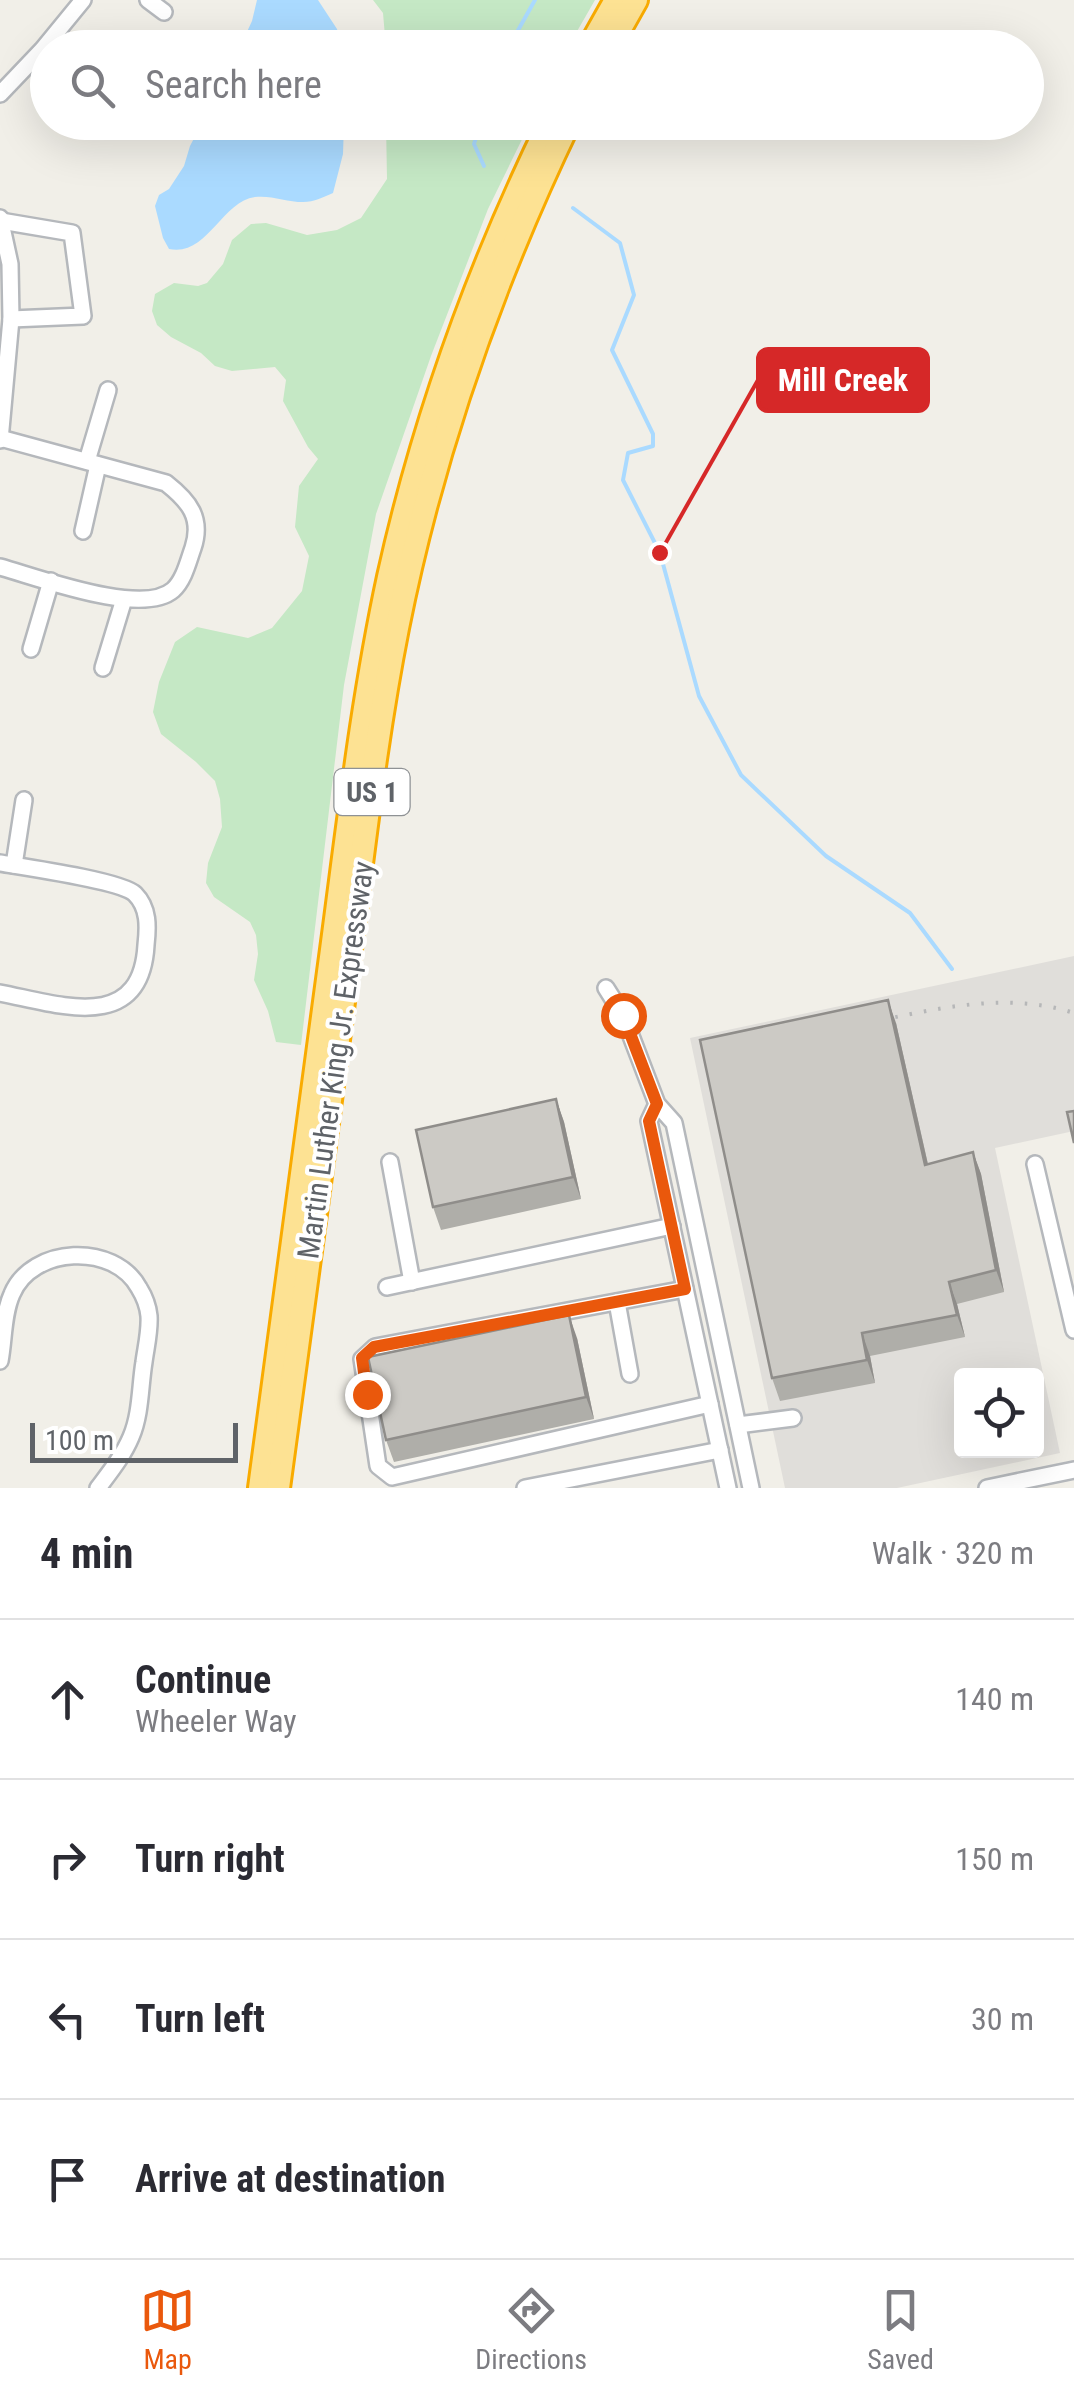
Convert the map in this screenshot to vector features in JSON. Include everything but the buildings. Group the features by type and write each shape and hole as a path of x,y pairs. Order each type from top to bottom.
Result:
{"highway":[{"path":"599,30 616,0"},
{"path":"619,30 636,0"},
{"name":"Martin Luther King Jr. Expressway","path":"260,1488 363,726 390,576 428,428 460,332 542,140"},
{"name":"Martin Luther King Jr. Expressway","path":"278,1488 380,729 407,580 445,433 477,339 526,214 561,140"}],"street":[{"path":"59,30 83,0"},
{"path":"148,0 164,12"},
{"path":"0,94 30,62"},
{"path":"0,566 100,595 158,600 174,589 184,573 197,537 194,513 184,497 166,483 0,439 12,319 10,264 1,220 72,233 82,316 12,319"},
{"path":"83,531 108,390"},
{"path":"30,649 51,581"},
{"path":"103,668 124,599"},
{"path":"0,994 84,1009 109,1006 124,998 133,987 146,952 148,922 144,906 133,892 7,864 24,800"},
{"path":"606,988 623,1015 657,1104 674,1123 751,1488"},
{"path":"657,1104 649,1121 728,1488"},
{"path":"390,1162 412,1282"},
{"path":"1036,1164 1074,1330"},
{"path":"387,1288 672,1226"},
{"path":"0,1361 12,1292 28,1271 43,1262 86,1256 114,1264 135,1280 149,1317 136,1426 98,1488"},
{"path":"685,1289 374,1347 362,1358 378,1466 392,1477 710,1404"},
{"path":"617,1302 630,1374"},
{"path":"738,1425 793,1418"},
{"path":"524,1488 720,1450"},
{"path":"988,1488 1074,1470"}],"shaded area":[{"path":"1074,956 1074,1131 995,1148 1042,1368 954,1368 954,1458 1037,1458 897,1488 785,1488 690,1038"},
{"path":"1044,1378 1060,1453 1044,1456"}],"green space":[{"path":"373,0 595,0 578,30 384,30 383,13"},
{"path":"386,140 522,140 488,209 376,514 344,685 301,1045 276,1042 254,980 256,935 250,922 214,897 206,883 208,863 222,827 215,781 161,734 153,712 159,682 175,642 197,627 248,638 272,628 302,591 309,556 295,527 299,486 318,459 283,401 286,380 275,367 232,371 215,366 157,325 152,311 155,294 174,283 207,283 223,264 232,240 251,224 266,223 307,235 337,230 361,218 387,179"}],"water":[{"path":"257,0 318,0 337,30 248,30"},
{"path":"193,140 343,140 333,193 307,202 261,197 243,201 194,245 169,249 155,206 159,195 169,189 184,166"}],"waterway":[{"path":"518,30 535,0"},
{"path":"475,140 484,166"},
{"path":"573,208 620,243 634,295 612,350 653,434 653,446 628,453 623,480 660,553 699,696 741,775 826,856 910,913 952,969"}],"railway":[{"path":"867,1023 970,1004 1023,1003 1074,1013"}],"place":[{"name":"Mill Creek","path":"660,553"}],"route":[{"path":"367,1394 362,1358 374,1347 685,1289 649,1121 657,1104 623,1015"}]}
